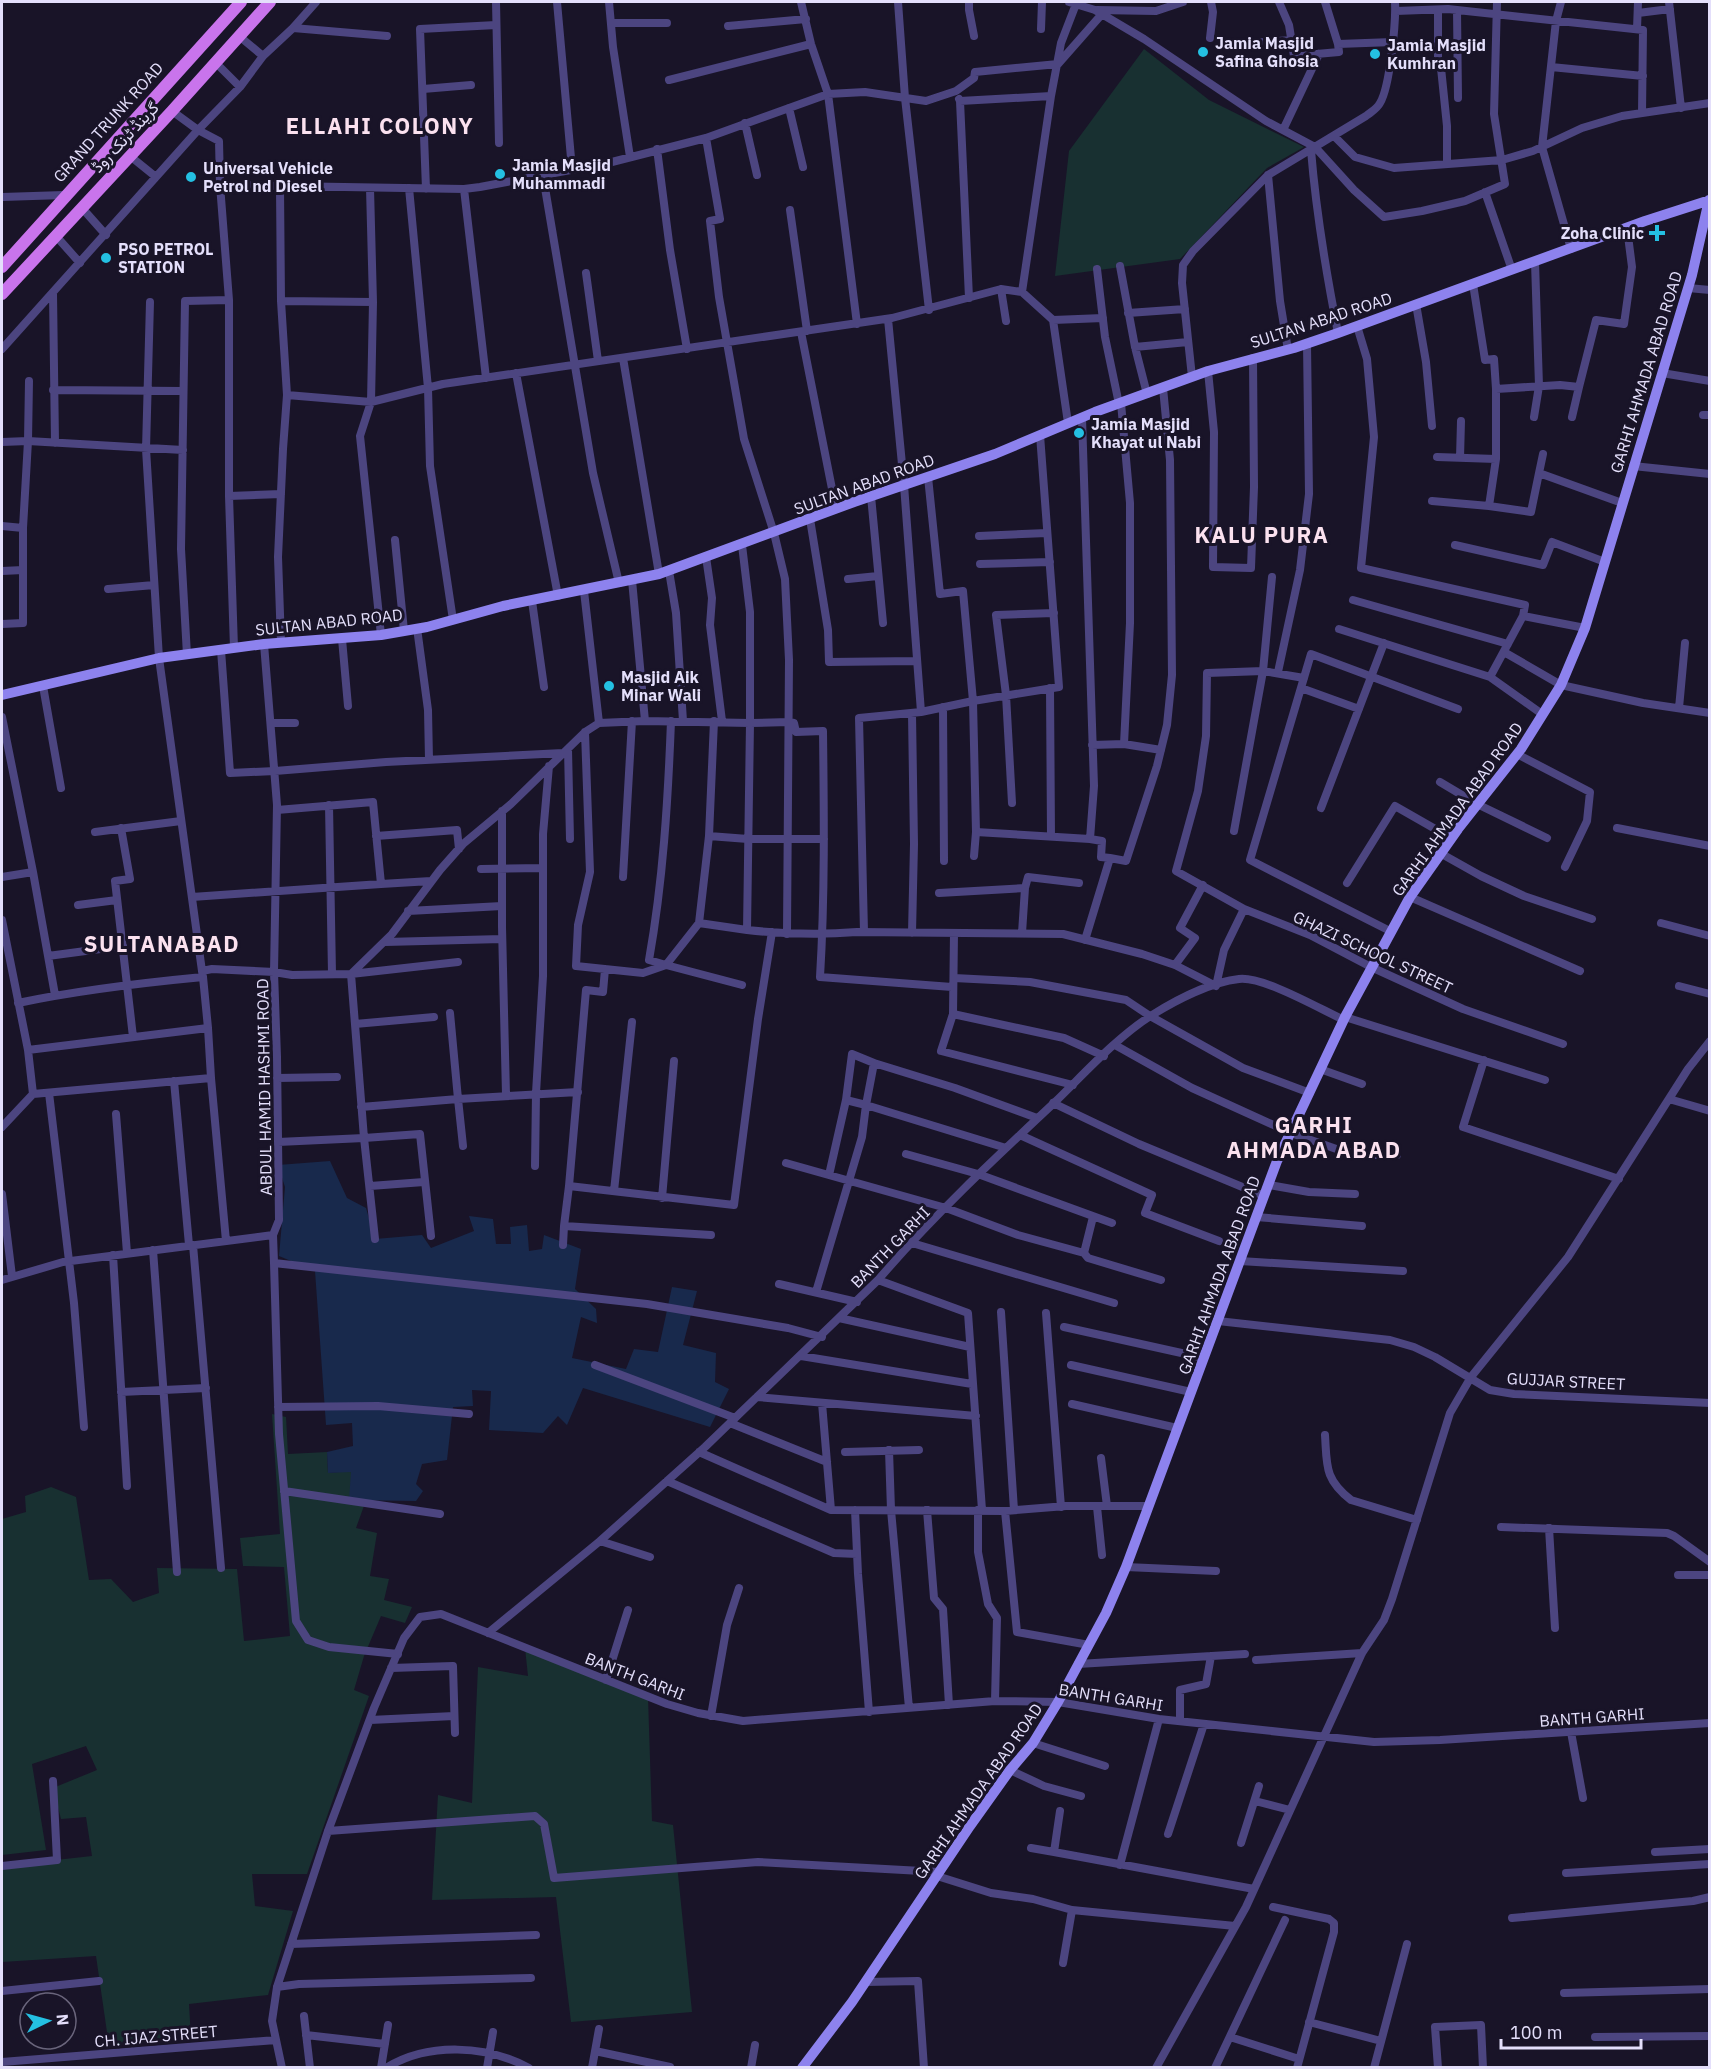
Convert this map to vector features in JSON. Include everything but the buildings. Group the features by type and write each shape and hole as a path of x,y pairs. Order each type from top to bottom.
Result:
{"main road":[{"name":"GRAND TRUNK ROAD","path":"2,267 64,195 241,2"},
{"name":"گرینڈ ٹرنک روڈ","path":"2,294 270,2"}],"street":[{"path":"2,349 198,130 240,87 263,56 316,2"},
{"path":"496,2 499,143"},
{"path":"557,2 573,169"},
{"path":"609,2 630,157"},
{"path":"801,2 828,94 857,324"},
{"path":"898,2 905,98 929,310"},
{"path":"969,2 974,36"},
{"path":"1041,29 1042,2"},
{"path":"220,185 464,189 543,176 706,138 828,94 865,92 926,101 956,91 974,78 975,72 1058,64 1099,12 1127,6 1156,11 1184,2"},
{"path":"1210,38 1213,12 1211,2"},
{"path":"1279,2 1289,25 1294,56 1340,52 1325,2"},
{"path":"1192,377 1182,265 1268,175 1379,106 1383,98 1393,42 1395,2"},
{"path":"1022,292 1051,96 1061,43 1072,3 1099,12 1144,39 1211,85 1313,149 1384,217 1422,212 1465,201 1505,184 1494,114 1497,2"},
{"path":"1561,2 1556,21 1542,147 1571,249"},
{"path":"1637,29 1638,2"},
{"path":"1638,12 1669,5 1681,108"},
{"path":"1438,10 1438,63 1441,68 1447,126 1446,163"},
{"path":"1396,11 1457,10 1644,30 1642,113"},
{"path":"1457,10 1458,98"},
{"path":"728,26 806,19"},
{"path":"611,23 667,23"},
{"path":"426,189 420,29 496,25"},
{"path":"293,28 387,36"},
{"path":"239,36 263,56"},
{"path":"1250,43 1292,40"},
{"path":"1338,45 1393,42"},
{"path":"669,80 812,44"},
{"path":"1283,130 1319,54"},
{"path":"215,62 240,87"},
{"path":"1551,67 1643,76"},
{"path":"423,89 471,85"},
{"path":"956,91 960,101 969,298"},
{"path":"960,101 1051,96"},
{"path":"1334,136 1355,157 1394,168 1502,160 1542,147 1582,128 1622,116 1710,103"},
{"path":"789,108 803,167"},
{"path":"172,111 198,130 219,141 229,300 229,496 234,648"},
{"path":"745,123 757,175"},
{"path":"706,138 720,219 710,221 719,297 744,439 774,533 785,579 789,660 787,934"},
{"path":"657,149 670,250 687,349"},
{"path":"1313,149 1320,238 1338,333"},
{"path":"130,156 156,177"},
{"path":"1268,175 1280,301 1288,350"},
{"path":"543,176 593,473 619,583"},
{"path":"280,187 281,301 288,395 278,557 281,643"},
{"path":"370,188 373,302 371,402 360,436 381,635"},
{"path":"409,189 428,388 430,466 453,620"},
{"path":"464,189 486,378"},
{"path":"1485,192 1512,270"},
{"path":"2,196 64,195"},
{"name":"SULTAN ABAD ROAD","path":"2,695 159,658 264,644 342,639 404,631 664,572 871,496 994,454 1068,423 1208,371 1306,344 1709,200"},
{"name":"GARHI AHMADA ABAD ROAD","path":"802,2067 866,1982 1010,1770 1032,1743 1089,1646 1126,1567 1264,1196 1344,1019 1410,897 1451,838 1517,754 1561,685 1585,628 1688,288 1709,200"},
{"path":"82,208 106,235"},
{"path":"790,210 804,332 836,509"},
{"path":"1572,417 1596,321 1624,324 1632,267 1627,228"},
{"path":"56,236 80,263"},
{"path":"1534,417 1539,386 1535,262"},
{"path":"1120,266 1135,347 1147,394"},
{"path":"1097,269 1103,318 1120,403 1130,503 1130,623 1124,744"},
{"path":"586,273 598,361"},
{"path":"1473,284 1485,360 1494,359 1496,459 1489,506"},
{"path":"1001,288 1006,321"},
{"path":"288,395 371,402 428,388 516,373 888,319 929,310 1001,288 1022,292 1053,320 1068,423"},
{"path":"1688,288 1710,290"},
{"path":"53,293 55,443"},
{"path":"187,654 181,549 185,301 229,300"},
{"path":"281,301 373,302"},
{"path":"150,302 146,449 159,658 202,974 226,1241"},
{"path":"1416,304 1426,362 1432,426"},
{"path":"1128,312 1185,309"},
{"path":"1053,320 1103,318"},
{"path":"888,319 904,485 917,661 912,933"},
{"path":"1357,326 1367,359 1374,437 1361,568 1525,606 1523,616 1490,677"},
{"path":"1135,347 1188,342"},
{"path":"1278,672 1300,570 1309,494 1306,344"},
{"path":"622,358 664,572 676,613 683,721"},
{"path":"1208,371 1214,432 1214,567 1251,567 1254,487 1253,358"},
{"path":"516,373 558,596"},
{"path":"1662,373 1710,381"},
{"path":"2,624 23,623 23,528 29,381"},
{"path":"1496,389 1560,385 1580,387"},
{"path":"976,832 1102,841 1101,857 1126,861 1161,750 1167,725 1172,675 1170,460 1163,388"},
{"path":"54,390 183,391"},
{"path":"1082,418 1094,786 1090,839"},
{"path":"1460,458 1461,420"},
{"path":"864,933 859,718 916,713 1059,687 1040,435"},
{"path":"2,442 27,441 183,450"},
{"path":"1432,501 1531,512 1543,454"},
{"path":"1437,457 1496,459"},
{"path":"1633,466 1710,474"},
{"path":"1539,473 1622,503"},
{"path":"928,477 940,594 963,591 973,701 976,832 974,856"},
{"path":"229,496 281,494"},
{"path":"871,496 883,623"},
{"path":"810,519 828,630 829,662 917,661"},
{"path":"2,526 23,528"},
{"path":"979,536 1047,532"},
{"path":"395,540 404,631"},
{"path":"1455,546 1543,565 1551,542 1605,562"},
{"path":"742,545 750,612 747,930"},
{"path":"585,732 590,872 578,925 576,966 644,973 666,965 699,923 709,836 718,721 710,625 712,598 706,557"},
{"path":"980,564 1050,562"},
{"path":"2,571 23,570"},
{"path":"848,579 878,576"},
{"path":"1234,831 1263,670 1272,577"},
{"path":"632,580 645,720"},
{"path":"108,589 154,585"},
{"path":"584,591 599,723"},
{"path":"1353,600 1506,648 1561,685 1710,713"},
{"path":"532,601 544,687"},
{"path":"1012,803 1006,695 996,615 1054,613"},
{"path":"1523,616 1585,628"},
{"path":"417,628 428,710 429,760"},
{"path":"1339,629 1490,677 1542,714"},
{"path":"342,639 348,706"},
{"path":"1679,708 1685,643"},
{"path":"18,1003 55,995 202,974 212,969 274,972 277,810 272,723 264,644"},
{"path":"1321,808 1384,644"},
{"path":"221,650 230,773 565,751"},
{"path":"1390,932 1250,860 1311,654 1458,710"},
{"path":"1263,670 1304,678"},
{"name":"GHAZI SCHOOL STREET","path":"1263,670 1207,673 1206,736 1198,791 1176,871 1244,909 1310,935 1371,967 1463,1010 1563,1044"},
{"path":"43,686 61,788"},
{"path":"1050,688 1051,836"},
{"path":"1301,688 1359,709"},
{"path":"943,708 944,861"},
{"path":"2,717 55,995"},
{"path":"375,1239 364,1138 351,974 385,942 431,881 459,849 502,812 585,732 599,723 645,720 789,722 794,723 796,732 823,731 823,935 820,977 953,982 1030,982 1126,1000 1243,1068 1310,1093"},
{"path":"623,878 632,721"},
{"path":"671,721 667,811 657,914 649,960 742,985"},
{"path":"272,723 294,723"},
{"path":"1092,746 1124,744 1161,750"},
{"path":"565,751 570,838"},
{"path":"1517,754 1590,792 1587,820 1565,867"},
{"path":"535,1166 536,1093 543,976 543,834 549,766"},
{"path":"1440,783 1547,838"},
{"path":"277,810 374,802 381,885"},
{"path":"329,806 332,974"},
{"path":"1347,883 1395,806 1451,838"},
{"path":"502,812 506,1095"},
{"path":"95,832 182,821"},
{"path":"121,828 130,879 115,881 133,1037"},
{"path":"1617,828 1710,846"},
{"path":"376,836 457,830 459,849"},
{"path":"709,836 748,839 824,839"},
{"path":"1440,853 1524,896 1592,919"},
{"path":"1085,940 1110,858"},
{"path":"481,869 543,868"},
{"path":"2,877 33,872"},
{"path":"1022,933 1025,888 1028,877 1079,883"},
{"path":"192,897 431,881"},
{"path":"1175,965 1195,938 1180,928 1203,885"},
{"path":"939,893 1025,888"},
{"path":"1410,897 1580,971"},
{"path":"78,905 117,900"},
{"path":"408,911 502,906"},
{"path":"699,923 787,934 1063,934 1175,965 1216,986 1224,950 1244,909"},
{"path":"2,920 28,1050 33,1094"},
{"path":"1661,923 1710,936"},
{"path":"569,1186 734,1205 758,1019 772,932"},
{"path":"954,933 953,1014 941,1050 1073,1084"},
{"path":"385,942 502,939"},
{"path":"48,956 123,946"},
{"name":"ABDUL HAMID HASHMI ROAD","path":"398,1654 329,1647 308,1640 296,1621 278,1407 273,1235 279,1220 274,972 292,975 351,974 458,962"},
{"path":"563,1245 586,990 603,992 605,969"},
{"name":"BANTH GARHI","path":"488,1633 600,1541 822,1337 978,1174 1115,1045 1150,1016 1188,994 1241,978 1261,981 1344,1019 1545,1080"},
{"path":"1679,986 1710,994"},
{"path":"450,1013 463,1146"},
{"path":"953,1014 1064,1038 1104,1056"},
{"path":"355,1024 434,1017"},
{"path":"614,1191 632,1022"},
{"path":"28,1050 208,1028"},
{"path":"1156,2067 1254,1889 1362,1653 1383,1620 1392,1599 1450,1413 1470,1377 1568,1257 1688,1069 1710,1041"},
{"path":"1115,1045 1192,1088 1291,1133 1342,1151 1366,1155 1396,1155"},
{"path":"829,1175 846,1100 852,1054 956,1088 1037,1118"},
{"path":"1484,1060 1463,1127 1619,1179"},
{"path":"662,1198 674,1061"},
{"path":"816,1292 862,1137 874,1063"},
{"path":"1320,1070 1362,1084"},
{"path":"277,1078 337,1077"},
{"path":"2,1127 33,1094 211,1078"},
{"path":"174,1081 206,1388 221,1568"},
{"path":"362,1107 506,1095 578,1092"},
{"path":"50,1093 74,1303 84,1427"},
{"path":"1669,1099 1710,1111"},
{"path":"846,1100 1006,1148"},
{"path":"1053,1103 1139,1144 1264,1196"},
{"path":"116,1114 127,1253"},
{"path":"278,1142 420,1134 430,1236"},
{"path":"1020,1135 1152,1195 1145,1213 1219,1241"},
{"path":"906,1154 978,1174 1112,1223"},
{"path":"786,1163 946,1208 1018,1235 1083,1253 1088,1258 1161,1280"},
{"path":"370,1186 424,1182"},
{"path":"1269,1185 1310,1192 1355,1194"},
{"path":"2,1194 12,1276"},
{"path":"1083,1253 1094,1216"},
{"path":"1256,1217 1362,1226"},
{"path":"564,1226 711,1235"},
{"path":"2,1280 68,1261 273,1235"},
{"path":"912,1243 1114,1304"},
{"path":"153,1250 177,1572"},
{"path":"113,1255 127,1486"},
{"path":"1240,1261 1403,1271"},
{"path":"274,1263 647,1304 788,1328 822,1337"},
{"path":"878,1281 968,1313 980,1510 978,1552 988,1604 997,1618 995,1701"},
{"path":"779,1284 857,1302"},
{"path":"1001,1312 1014,1510"},
{"path":"1046,1313 1061,1507"},
{"path":"839,1318 969,1347"},
{"name":"GUJJAR STREET","path":"1218,1320 1390,1340 1414,1347 1490,1390 1514,1394 1710,1403"},
{"path":"1064,1327 1204,1358"},
{"path":"801,1356 972,1384"},
{"path":"595,1365 827,1462"},
{"path":"1071,1365 1191,1392"},
{"path":"121,1392 206,1388"},
{"path":"757,1397 976,1416"},
{"path":"822,1403 831,1510"},
{"path":"1072,1404 1178,1428"},
{"path":"278,1407 378,1406 470,1414"},
{"path":"1325,1434 1328,1473 1342,1493 1351,1500 1417,1521"},
{"path":"889,1450 891,1510 909,1708"},
{"path":"845,1452 919,1450"},
{"path":"699,1452 831,1510 1005,1511 1061,1507 1148,1506"},
{"path":"1101,1458 1107,1506"},
{"path":"667,1481 834,1553 857,1554"},
{"path":"284,1491 440,1514"},
{"path":"1096,1506 1102,1555"},
{"path":"855,1510 870,1712"},
{"path":"927,1510 934,1598 943,1609 949,1705"},
{"path":"1005,1511 1017,1632 1089,1646"},
{"path":"1501,1527 1667,1533 1710,1562"},
{"path":"1549,1528 1556,1628"},
{"path":"600,1541 650,1557"},
{"path":"1126,1567 1216,1571"},
{"path":"1678,1575 1710,1575"},
{"path":"711,1716 727,1625 739,1588"},
{"path":"606,1680 628,1610"},
{"name":"BANTH GARHI","path":"282,2067 272,2021 277,1988 328,1831 370,1720 404,1638 420,1617 441,1614 667,1704 711,1716 743,1721 995,1701 1058,1702 1159,1719 1374,1742 1710,1723"},
{"path":"1256,1660 1362,1653"},
{"path":"1078,1664 1245,1654"},
{"path":"1180,1721 1180,1690 1206,1684 1211,1656"},
{"path":"391,1668 453,1666 455,1733"},
{"path":"370,1720 454,1716"},
{"path":"1120,1865 1159,1719"},
{"path":"1168,1834 1204,1724"},
{"path":"1571,1732 1583,1798"},
{"path":"1032,1743 1105,1766"},
{"path":"1010,1770 1044,1786 1081,1796"},
{"path":"2,1866 57,1860 53,1781"},
{"path":"1240,1843 1259,1786"},
{"path":"1255,1802 1290,1810"},
{"path":"1054,1852 1060,1810"},
{"path":"328,1831 535,1816 544,1824 554,1878 758,1862 939,1874 991,1893 1033,1899 1072,1910 1235,1926"},
{"path":"1031,1848 1254,1889"},
{"path":"1655,1852 1710,1848"},
{"path":"1566,1873 1710,1864"},
{"path":"1512,1918 1693,1901 1710,1897"},
{"path":"1273,1907 1329,1919 1334,1923 1334,1932 1297,2067"},
{"path":"1063,1963 1072,1910"},
{"path":"1215,2067 1285,1920"},
{"path":"291,1944 536,1935"},
{"path":"1374,2067 1407,1944"},
{"path":"277,1988 299,1984 531,1978"},
{"path":"2,1990 99,1981"},
{"path":"866,1982 918,1981 924,2067"},
{"path":"1564,1993 1710,1989"},
{"path":"303,2016 310,2067"},
{"path":"1309,2022 1381,2041"},
{"path":"381,2067 388,2025"},
{"path":"1438,2067 1435,2027 1481,2025 1483,2067"},
{"path":"592,2067 599,2029"},
{"path":"487,2067 493,2032"},
{"path":"306,2035 385,2044"},
{"path":"1595,2037 1710,2036"},
{"path":"1230,2037 1299,2058"},
{"name":"CH. IJAZ STREET","path":"2,2062 276,2040"},
{"path":"751,2067 755,2045"},
{"path":"386,2067 412,2056 448,2049 471,2050 511,2058 529,2067"},
{"path":"595,2050 670,2067"}],"green space":[{"path":"1144,49 1209,100 1304,147 1267,168 1180,259 1055,276 1069,151"},
{"path":"272,1414 286,1417 288,1454 327,1452 328,1473 351,1471 365,1503 356,1528 377,1533 370,1576 389,1579 384,1600 412,1607 405,1623 381,1616 364,1656 354,1690 369,1696 307,1874 252,1874 255,1906 293,1911 268,1995 189,2004 191,2038 109,2046 96,1956 2,1962 2,1866 92,1856 86,1817 61,1819 53,1788 97,1770 86,1746 32,1764 46,1850 2,1855 2,1519 26,1512 25,1496 51,1487 76,1497 89,1580 111,1579 133,1602 159,1593 157,1568 237,1569 244,1641 290,1636 284,1567 243,1566 240,1538 280,1534"},
{"path":"525,1648 648,1697 652,1821 673,1825 692,2012 571,2022 556,1897 432,1900 438,1795 472,1803 478,1667 528,1676"}],"water":[{"path":"330,1161 347,1198 366,1208 375,1239 422,1235 431,1248 474,1231 469,1216 493,1219 496,1244 511,1244 510,1227 527,1225 529,1251 542,1249 544,1235 581,1249 575,1289 596,1309 597,1323 581,1317 572,1358 626,1369 634,1349 658,1352 672,1287 697,1291 683,1345 716,1353 715,1382 729,1389 710,1427 583,1388 567,1425 558,1416 543,1433 489,1430 491,1391 472,1390 473,1406 453,1407 447,1460 422,1464 416,1484 423,1491 416,1501 349,1500 351,1472 328,1473 327,1452 353,1446 352,1423 326,1425 315,1271 279,1256 285,1187 278,1165"}],"place":[{"name":"Jamia Masjid Safina Ghosia","path":"1203,52"},
{"name":"Jamia Masjid Kumhran","path":"1375,54"},
{"name":"Jamia Masjid Muhammadi","path":"500,174"},
{"name":"Universal Vehicle Petrol nd Diesel","path":"191,177"},
{"name":"Zoha Clinic","path":"1657,233"},
{"name":"PSO PETROL STATION","path":"106,258"},
{"name":"Jamia Masjid Khayat ul Nabi","path":"1079,433"},
{"name":"Masjid Aik Minar Wali","path":"609,686"}],"district":[{"name":"ELLAHI COLONY","path":"380,125"},
{"name":"KALU PURA","path":"1262,534"},
{"name":"SULTANABAD","path":"162,943"},
{"name":"GARHI AHMADA ABAD","path":"1314,1136"}]}
